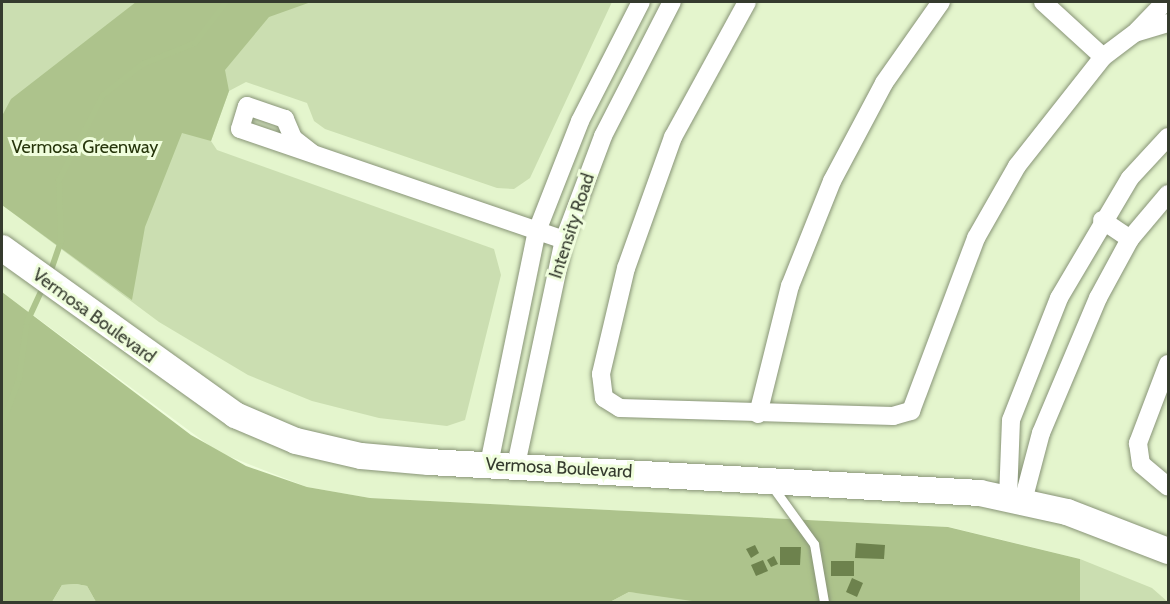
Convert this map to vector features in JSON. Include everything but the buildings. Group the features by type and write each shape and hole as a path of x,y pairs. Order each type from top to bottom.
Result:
{"main road":[{"name":"Vermosa Boulevard","path":"2,248 109,330 236,415 296,441 361,456 768,482 935,489 1016,499 1109,525 1168,551"}],"street":[{"name":"Intensity Road","path":"489,464 537,231 580,122 641,2"},
{"name":"Intensity Road","path":"516,465 564,240 608,126 672,2"},
{"path":"747,2 709,64 648,199 601,374 604,398 620,408 893,417 911,411 976,238 1023,157 1103,57 1135,33 1165,2"},
{"path":"758,414 790,286 832,182 884,83 941,2"},
{"path":"1043,2 1103,57"},
{"path":"1135,33 1168,23"},
{"path":"1016,499 1011,420 1059,297 1102,220 1168,137"},
{"path":"312,153 564,240"},
{"path":"1016,499 1098,297 1130,240 1168,194"},
{"path":"1102,220 1130,240"},
{"path":"1168,364 1138,443 1141,464 1168,487"}],"lane":[{"path":"768,482 814,544 824,603"}],"shaded area":[{"path":"2,2 1168,2 1168,602 1080,602 1080,559 949,527 370,498 307,487 218,452 2,292"}],"green space":[{"path":"2,2 612,2 530,178 514,189 497,188 325,129 314,121 307,103 246,82 229,91 211,141 217,150 494,249 501,275 465,420 447,426 379,418 312,401 248,375 159,322 2,205"},
{"name":"Vermosa Greenway","path":"136,2 311,2 269,17 225,70 229,91 211,141 182,133 145,227 132,300 2,205 2,116 11,99"},
{"path":"2,292 191,435 246,466 307,487 370,498 948,527 1080,559 1080,602 699,602 629,592 610,602 96,602 87,586 76,584 62,585 52,602 2,602"},
{"path":"1080,559 1152,588 1168,602 1080,602"},
{"path":"62,585 87,586 96,602 52,602"},
{"path":"629,592 689,597 699,602 610,602"}],"waterway":[{"path":"49,276 61,241 59,180 103,95 143,64 195,43 226,2"},
{"path":"2,425 19,379 27,322 44,285"},
{"path":"2,540 2,567"}]}
